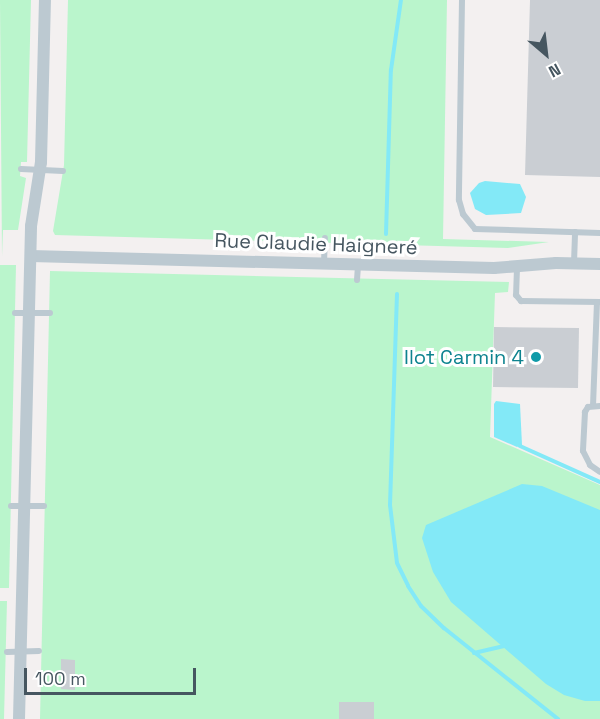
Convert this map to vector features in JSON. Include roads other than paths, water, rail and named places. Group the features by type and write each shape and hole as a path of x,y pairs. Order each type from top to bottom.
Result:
{"street":[{"path":"19,719 31,226 40,170 45,0"},
{"name":"Rue Claudie Haigneré","path":"31,256 517,268 600,264"}],"lane":[{"path":"462,0 459,200 463,214 475,229 600,233"},
{"path":"21,170 63,171"},
{"path":"574,264 575,232"},
{"path":"324,263 325,238"},
{"path":"357,280 358,264"},
{"path":"517,268 516,295 521,301 598,302 596,406 585,412 584,451 590,465 600,472"},
{"path":"15,313 50,314"},
{"path":"11,506 44,506"},
{"path":"7,652 39,651"}],"water":[{"path":"485,181 520,184 526,197 521,213 486,215 475,209 470,193 479,183"},
{"path":"496,401 520,404 522,445 517,447 494,437 494,404"},
{"path":"522,484 542,486 600,510 600,701 585,701 564,695 546,684 451,602 433,572 422,538 426,525"}],"waterway":[{"path":"386,234 391,70 401,0"},
{"path":"397,294 390,505 397,563 421,606 444,628 558,719"},
{"path":"520,446 600,482"},
{"path":"474,653 505,646"}],"place":[{"name":"Ilot Carmin 4","path":"536,357"}]}
